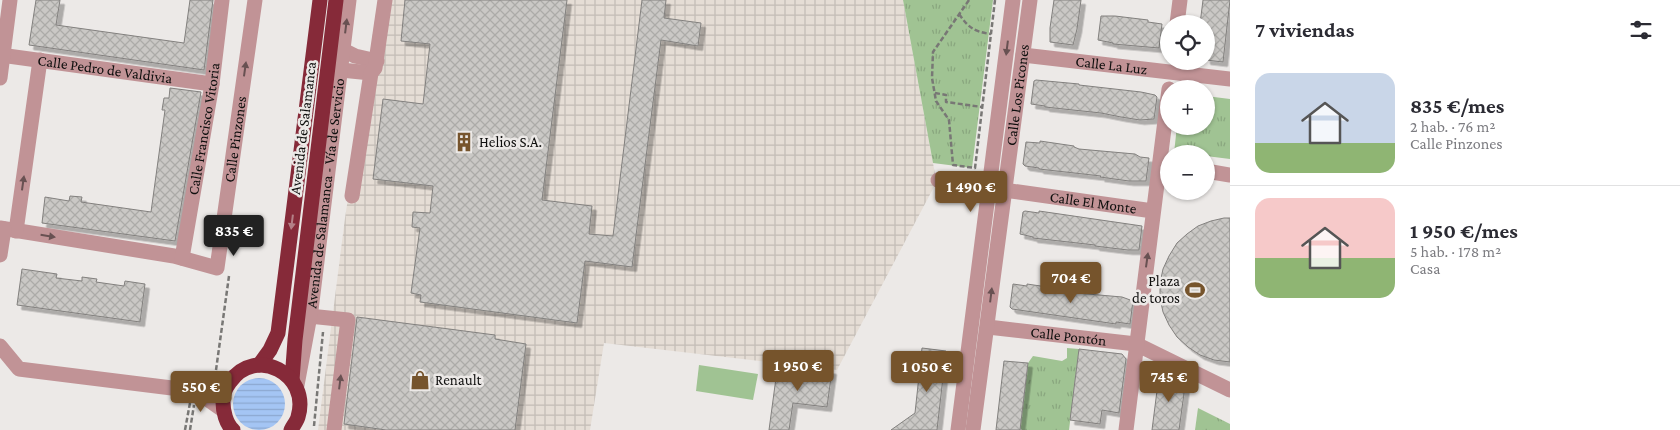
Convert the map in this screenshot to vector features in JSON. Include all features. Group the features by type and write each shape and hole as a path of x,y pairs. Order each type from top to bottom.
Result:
{"highway":[{"name":"Avenida de Salamanca","path":"258,365 270,350 278,333 320,0"},
{"name":"Avenida de Salamanca","path":"291,430 298,418 300,398 295,383 295,340 336,0"},
{"path":"230,429 223,410 223,394 234,377 247,368 258,365 274,367 284,372 295,383"}],"street":[{"path":"0,78 10,0"},
{"name":"Calle Francisco Vitoria","path":"182,258 212,84 222,0"},
{"name":"Calle Pinzones","path":"7,229 182,258 217,268 255,0"},
{"name":"Avenida de Salamanca - Vía de Servicio","path":"295,383 309,316 350,0"},
{"path":"352,196 385,0"},
{"name":"Calle Los Picones","path":"973,430 988,327 996,189 1013,0"},
{"name":"Calle Los Picones","path":"958,430 996,189 1023,55 1030,0"},
{"path":"1178,15 1180,0"},
{"path":"343,50 374,67"},
{"name":"Calle Pedro de Valdivia","path":"2,55 212,84"},
{"name":"Calle La Luz","path":"1023,55 1160,66"},
{"path":"0,255 7,229 40,60"},
{"path":"340,70 374,67"},
{"name":"Calle La Luz","path":"1186,70 1230,79"},
{"path":"1215,173 1230,175"},
{"name":"Calle El Monte","path":"938,180 1153,211"},
{"path":"1126,430 1153,211 1160,182"},
{"path":"309,316 348,320 334,430"},
{"name":"Calle Pontón","path":"988,327 1136,344 1230,390"},
{"path":"0,346 19,369 195,397 223,410"},
{"path":"195,397 234,377"}],"path":[{"path":"969,0 933,52 932,78 936,101 950,120 953,165 975,168 995,0"},
{"path":"959,14 967,26 981,33 991,34"},
{"path":"934,93 946,95 946,102 982,107"},
{"path":"190,430 195,397"}],"shaded area":[{"path":"378,0 903,0 935,174 935,185 837,370 604,343 590,430 318,430 345,218"}],"green space":[{"path":"903,0 993,0 972,168 933,163"},
{"path":"1215,97 1230,99 1230,159 1215,157 1215,145 1175,145 1176,135 1215,135"},
{"path":"1067,348 1079,349 1069,430 1022,430 1020,428 1028,363 1033,356 1062,361 1067,358"},
{"path":"699,365 758,374 753,400 696,391"},
{"path":"1198,408 1230,424 1230,430 1195,430"}],"water":[{"path":"254,378 264,378 278,385 285,399 285,409 278,423 264,430 254,430 244,426 237,419 233,409 233,399 237,389 244,382"}],"building":[{"path":"36,0 60,0 56,25 184,43 190,0 213,0 204,70 29,45"},
{"name":"Helios S.A.","path":"405,0 567,0 542,200 592,206 589,234 613,236 642,0 666,0 664,18 701,23 698,46 661,40 632,267 585,261 577,323 420,302 421,295 411,293 420,228 412,227 413,212 430,213 433,186 373,179 383,99 423,104 430,44 401,41"},
{"path":"1054,0 1081,0 1073,45 1050,42"},
{"path":"1203,0 1230,0 1223,62 1215,61 1215,15 1201,15"},
{"path":"1101,16 1148,20 1148,22 1160,24 1159,48 1113,44 1098,40"},
{"path":"1034,81 1155,95 1157,97 1154,119 1140,120 1031,104"},
{"path":"170,88 201,92 175,241 42,223 45,197 69,201 70,196 82,197 81,202 151,212 165,110 162,110 164,98 169,98"},
{"path":"1040,141 1074,146 1079,149 1135,154 1140,157 1149,158 1146,181 1129,181 1025,166 1023,164 1026,142 1040,143"},
{"path":"1039,211 1142,226 1139,250 1033,238 1020,234 1023,212 1039,213"},
{"name":"Plaza de toros","path":"1230,218 1230,362 1214,360 1200,355 1177,337 1163,312 1160,298 1160,283 1163,269 1177,243 1198,226"},
{"path":"22,269 57,274 56,278 82,281 82,277 97,279 96,282 124,286 125,281 145,284 140,322 17,305"},
{"path":"1013,284 1061,289 1065,292 1122,297 1133,301 1130,324 1116,322 1116,324 1012,309 1010,307"},
{"path":"357,317 495,335 495,339 526,344 515,430 386,430 344,424"},
{"path":"922,348 946,351 937,430 891,430 915,413"},
{"path":"1079,349 1122,354 1126,359 1119,413 1102,410 1100,424 1070,420"},
{"path":"1004,361 1028,363 1020,430 996,430"},
{"path":"778,363 832,370 827,407 793,403 789,430 769,430"},
{"path":"1159,375 1186,379 1179,430 1152,430"}],"place":[{"name":"Helios S.A.","path":"464,142"},
{"name":"Plaza de toros","path":"1195,290"},
{"name":"Renault","path":"420,380"}]}
